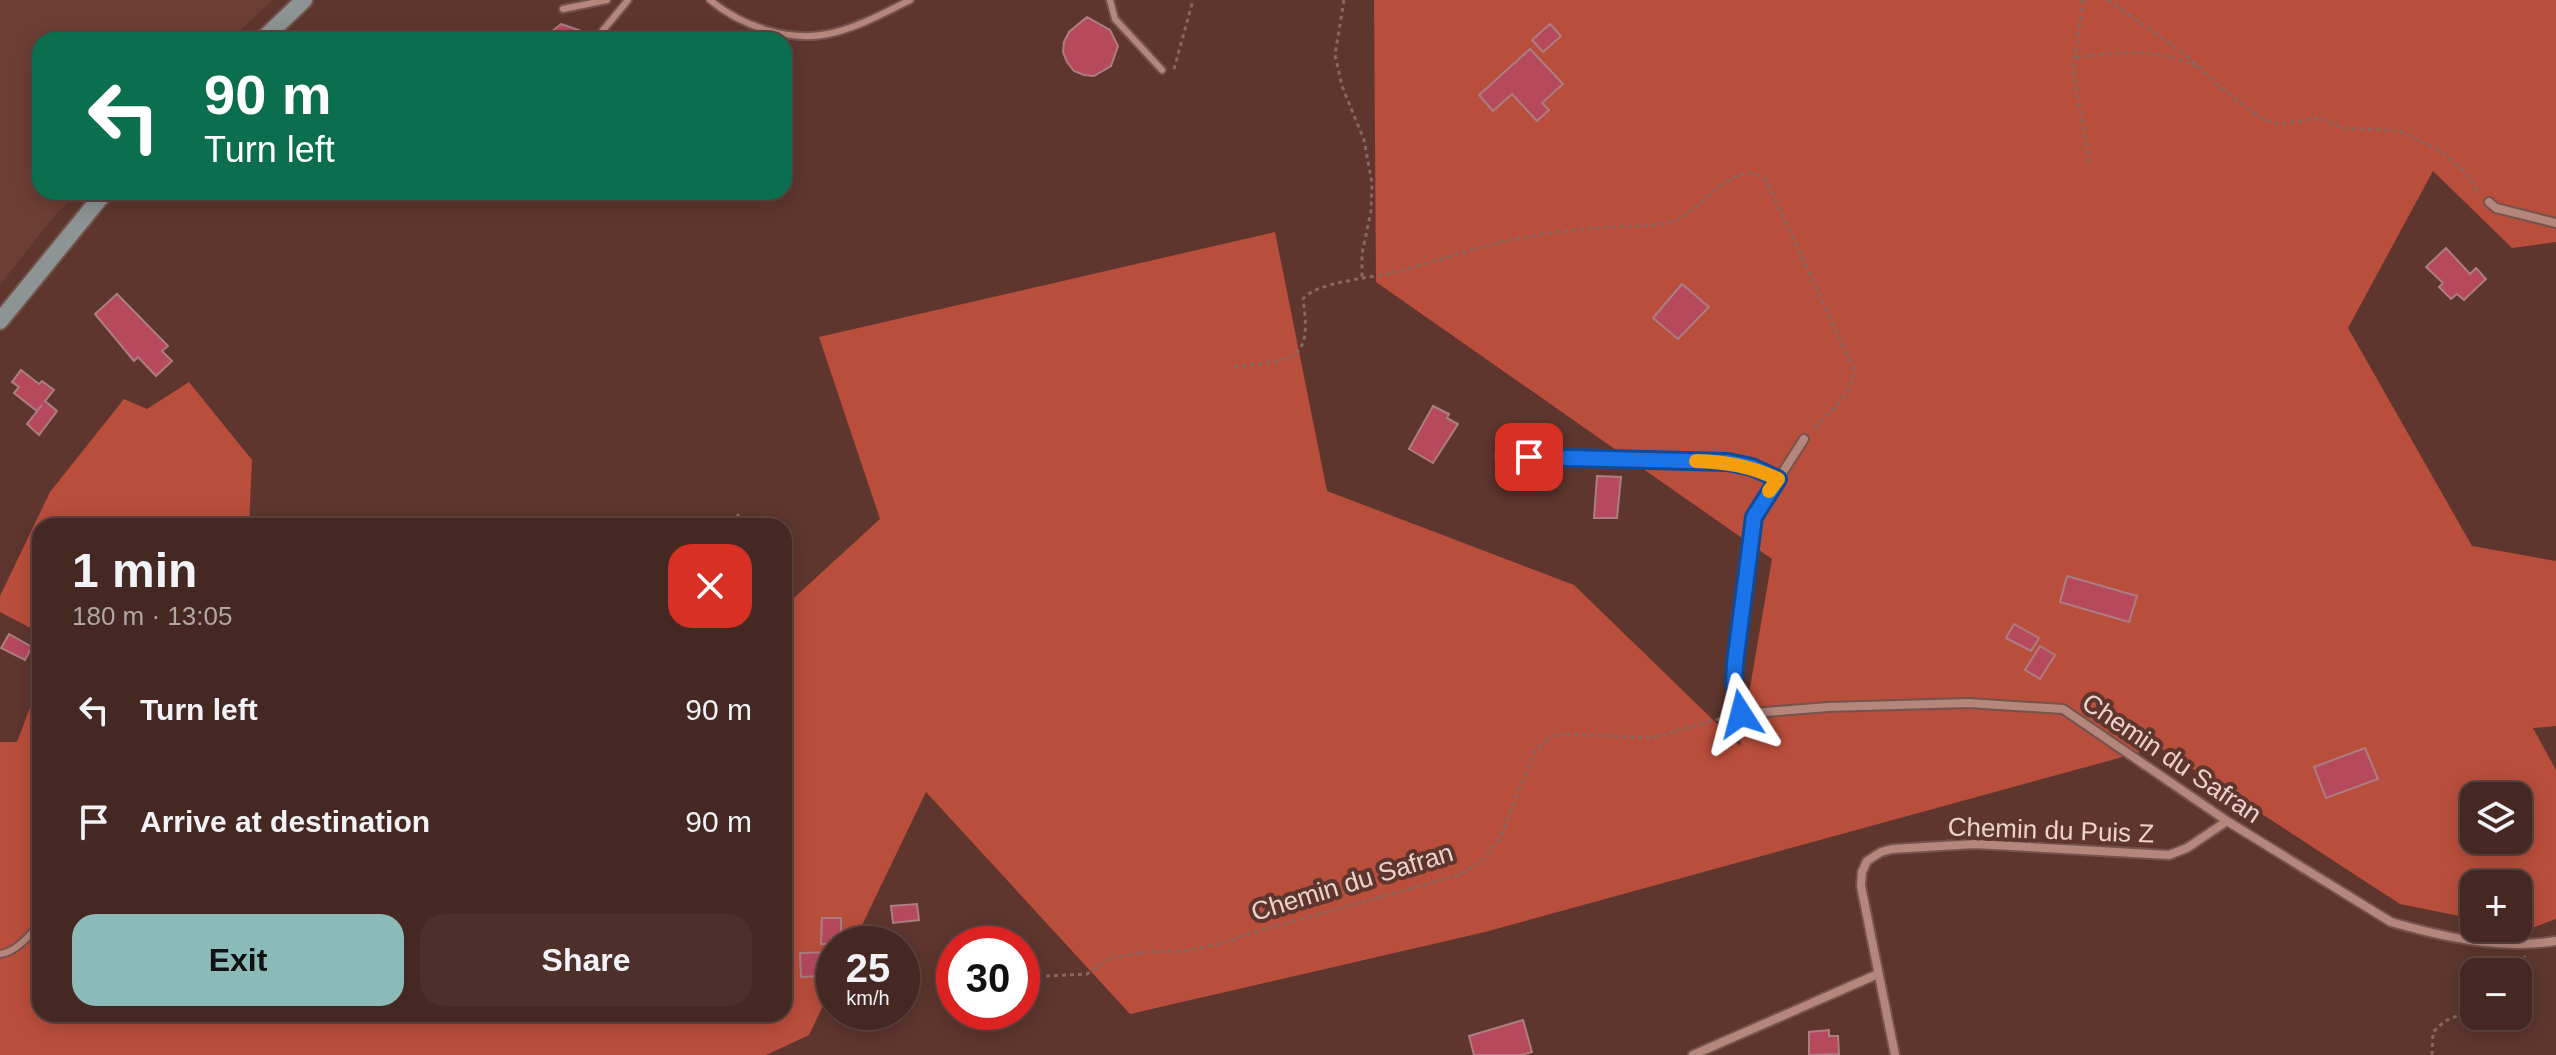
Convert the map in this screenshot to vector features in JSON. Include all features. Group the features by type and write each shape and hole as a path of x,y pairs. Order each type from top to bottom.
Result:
{"street":[{"path":"270,32 304,0"},
{"path":"0,321 98,200"},
{"path":"2489,202 2496,208 2556,223"},
{"path":"1741,714 1734,683 1735,663 1754,517 1804,439"},
{"name":"Chemin du Safran","path":"1741,714 1828,707 1968,703 2063,709 2227,821 2391,922 2421,931 2513,946 2556,941"},
{"name":"Chemin du Puis Z","path":"1878,974 1861,886 1867,861 1881,852 1975,844 2169,855 2187,848 2227,821"},
{"path":"1693,1055 1878,974 1895,1055"}],"lane":[{"path":"563,9 607,0"},
{"path":"602,32 628,0"},
{"path":"710,0 726,13 776,32"},
{"path":"792,35 827,34 861,24 910,0"},
{"path":"1110,0 1115,19 1162,70"},
{"path":"1499,456 1728,462 1752,467 1778,479"},
{"path":"0,954 22,943 32,932"}],"path":[{"path":"1162,70 1168,77 1173,71 1193,0"},
{"path":"1344,0 1335,55 1342,86 1364,140 1372,183 1371,211 1362,254 1362,280"},
{"path":"2083,0 2073,70 2090,166"},
{"path":"2108,0 2182,52 2225,91 2264,120 2280,124 2320,118 2342,128 2400,131 2442,152 2467,174 2480,196 2489,202"},
{"path":"2075,58 2133,51 2174,56 2200,68"},
{"path":"1234,367 1288,359 1304,347 1308,329 1303,299 1309,292 1523,238 1660,224 1680,218 1732,179 1746,172 1759,173 1766,180 1854,369 1850,389 1804,439"},
{"path":"737,514 740,518"},
{"name":"Chemin du Safran","path":"1046,976 1087,974 1110,958 1219,944 1459,875 1482,861 1500,838 1535,751 1552,736 1652,738 1741,714"},
{"path":"2523,958 2524,945"},
{"path":"2432,1055 2433,1032 2445,1021 2460,1015"}],"shaded area":[{"path":"0,0 272,0 239,32 32,32 32,200 70,200 0,285"},
{"path":"1374,0 2556,0 2556,242 2512,248 2433,171 2348,328 2472,546 2556,561 2556,726 2533,728 2556,770 2556,919 2532,928 2532,870 2460,870 2460,916 2400,904 2159,747 1485,932 1130,1014 926,792 862,926 816,926 816,1020 809,1035 766,1055 0,1055 0,742 17,742 32,702 32,1022 792,1022 792,600 880,519 819,337 1275,232 1327,491 1574,585 1740,746 1772,559 1376,282"},
{"path":"189,382 252,460 249,518 38,518 50,492 124,399 147,409"},
{"path":"32,529 32,629 0,612 0,596"}],"building":[{"path":"1087,17 1110,30 1118,46 1111,66 1094,76 1074,71 1063,52 1069,32"},
{"path":"561,24 579,30 576,32 551,32"},
{"path":"1550,24 1561,36 1543,52 1532,40"},
{"path":"1530,49 1563,84 1542,103 1549,110 1537,121 1512,94 1493,111 1479,95"},
{"path":"2446,248 2470,274 2476,268 2486,279 2464,300 2457,294 2451,299 2439,287 2443,283 2426,267"},
{"path":"1682,284 1709,307 1678,339 1653,318"},
{"path":"117,294 168,346 162,351 172,361 156,376 138,357 134,361 95,314"},
{"path":"21,370 39,384 42,381 54,390 45,401 57,411 39,435 27,424 42,405 37,411 14,393 19,387 12,382"},
{"path":"1433,406 1449,414 1447,418 1458,424 1433,463 1409,449"},
{"path":"1597,476 1621,477 1617,518 1594,518"},
{"path":"2067,576 2137,596 2129,622 2060,602"},
{"path":"2014,624 2039,638 2031,651 2006,638"},
{"path":"9,634 32,647 25,660 1,648"},
{"path":"2040,646 2055,655 2040,679 2025,670"},
{"path":"2365,748 2378,779 2326,798 2314,767"},
{"path":"917,904 919,920 893,923 891,906"},
{"path":"822,918 841,918 841,926 822,926"},
{"path":"800,953 816,953 816,976 801,977"},
{"path":"1523,1020 1532,1052 1521,1055 1474,1055 1469,1036"},
{"path":"1829,1030 1829,1036 1838,1036 1839,1054 1809,1055 1809,1032"}],"slow traffic":[{"path":"1696,461 1728,462 1752,467 1778,479 1769,491"}],"route":[{"path":"1529,457 1728,462 1752,467 1778,479 1754,517 1735,663 1734,683 1741,714"}]}
